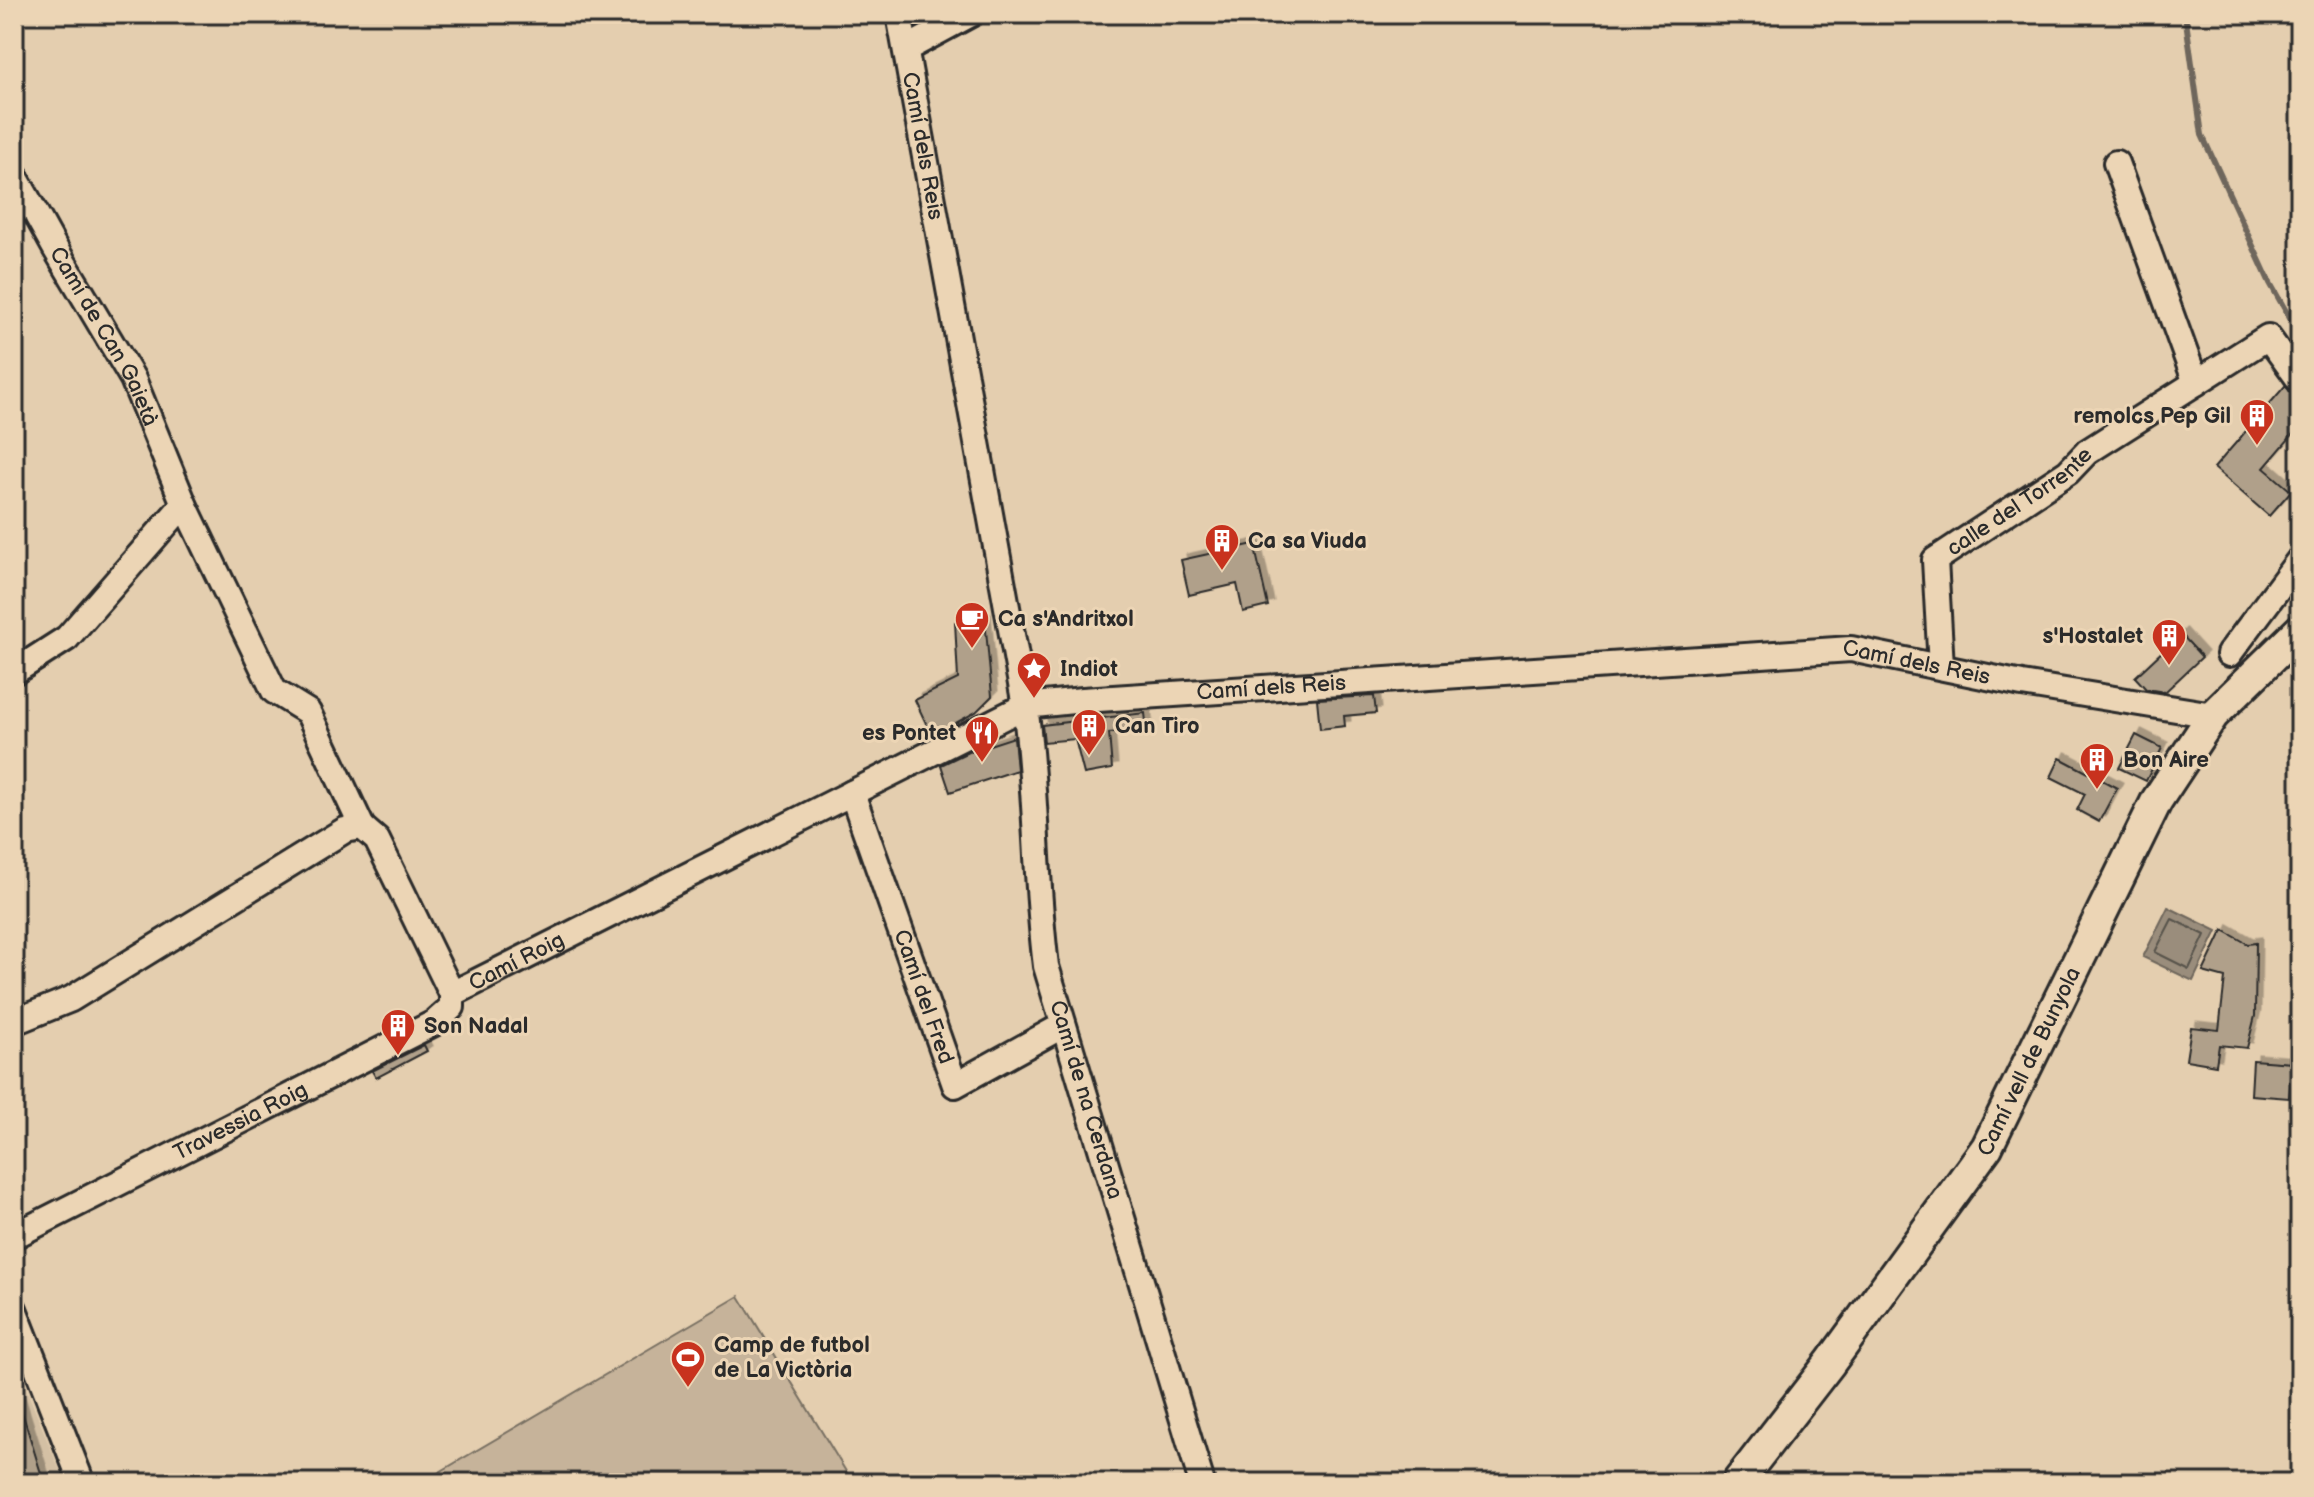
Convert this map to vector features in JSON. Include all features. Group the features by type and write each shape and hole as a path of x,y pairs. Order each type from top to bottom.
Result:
{"street":[{"name":"Camí dels Reis","path":"899,14 1025,706 1099,698 1851,649 2022,684 2213,715"},
{"path":"906,49 971,14"},
{"path":"2116,163 2196,383"},
{"name":"Camí de Can Gaietà","path":"14,174 133,379 184,504 274,691 308,712 362,827"},
{"name":"calle del Torrente","path":"1941,667 1935,560 2068,472 2087,452 2268,337 2300,381"},
{"path":"14,672 67,638 184,504"},
{"path":"2229,654 2300,559"},
{"name":"Camí vell de Bunyola","path":"1737,1483 1830,1363 1987,1147 2157,800 2213,715 2300,630"},
{"name":"Camí Roig","path":"362,827 377,840 452,994 1025,706"},
{"name":"Camí de na Cerdana","path":"1025,706 1033,765 1046,966 1202,1483"},
{"name":"Camí del Fred","path":"852,793 955,1085 1062,1026"},
{"path":"14,1022 71,999 345,830 362,827"},
{"name":"Travessia Roig","path":"14,1236 434,1023 452,1007 452,994"},
{"path":"14,1309 82,1483"}],"shaded area":[{"name":"Camp de futbol de La Victòria","path":"739,1296 853,1483 421,1483"},
{"path":"14,1360 65,1483 14,1483"}],"water":[{"path":"2168,907 2217,931 2193,981 2143,957"}],"building":[{"name":"remolcs Pep Gil","path":"2285,386 2300,396 2300,426 2264,468 2291,491 2269,516 2214,468"},
{"name":"Ca sa Viuda","path":"1254,544 1268,606 1243,612 1237,584 1189,595 1181,560"},
{"name":"Ca s'Andritxol","path":"985,619 992,696 976,712 932,736 915,700 958,679 955,622"},
{"name":"s'Hostalet","path":"2181,634 2202,657 2165,692 2146,689 2135,677"},
{"path":"1374,696 1376,713 1344,716 1345,726 1320,729 1317,699"},
{"path":"1145,713 1147,730 1109,733 1112,769 1084,774 1075,739 1044,742 1042,725"},
{"path":"2136,735 2162,748 2146,781 2119,768"},
{"name":"es Pontet","path":"1014,737 1017,770 950,792 941,765 968,752"},
{"name":"Bon Aire","path":"2060,758 2117,788 2099,822 2077,810 2085,794 2051,777"},
{"path":"2223,930 2248,944 2256,943 2255,1016 2247,1048 2219,1045 2216,1065 2186,1060 2191,1027 2219,1030 2225,978 2203,972"},
{"path":"424,1045 427,1051 376,1078 372,1071"},
{"path":"2253,1060 2292,1063 2289,1098 2251,1095"},
{"path":"14,1399 18,1399 44,1483 14,1483"}],"waterway":[{"path":"2185,14 2202,135 2270,283 2300,336"}],"place":[{"name":"remolcs Pep Gil","path":"2257,447"},
{"name":"Ca sa Viuda","path":"1222,572"},
{"name":"Ca s'Andritxol","path":"972,650"},
{"name":"s'Hostalet","path":"2169,667"},
{"name":"Indiot","path":"1034,700"},
{"name":"Can Tiro","path":"1089,757"},
{"name":"es Pontet","path":"982,764"},
{"name":"Bon Aire","path":"2097,791"},
{"name":"Son Nadal","path":"398,1057"},
{"name":"Camp de futbol de La Victòria","path":"688,1389"}]}
